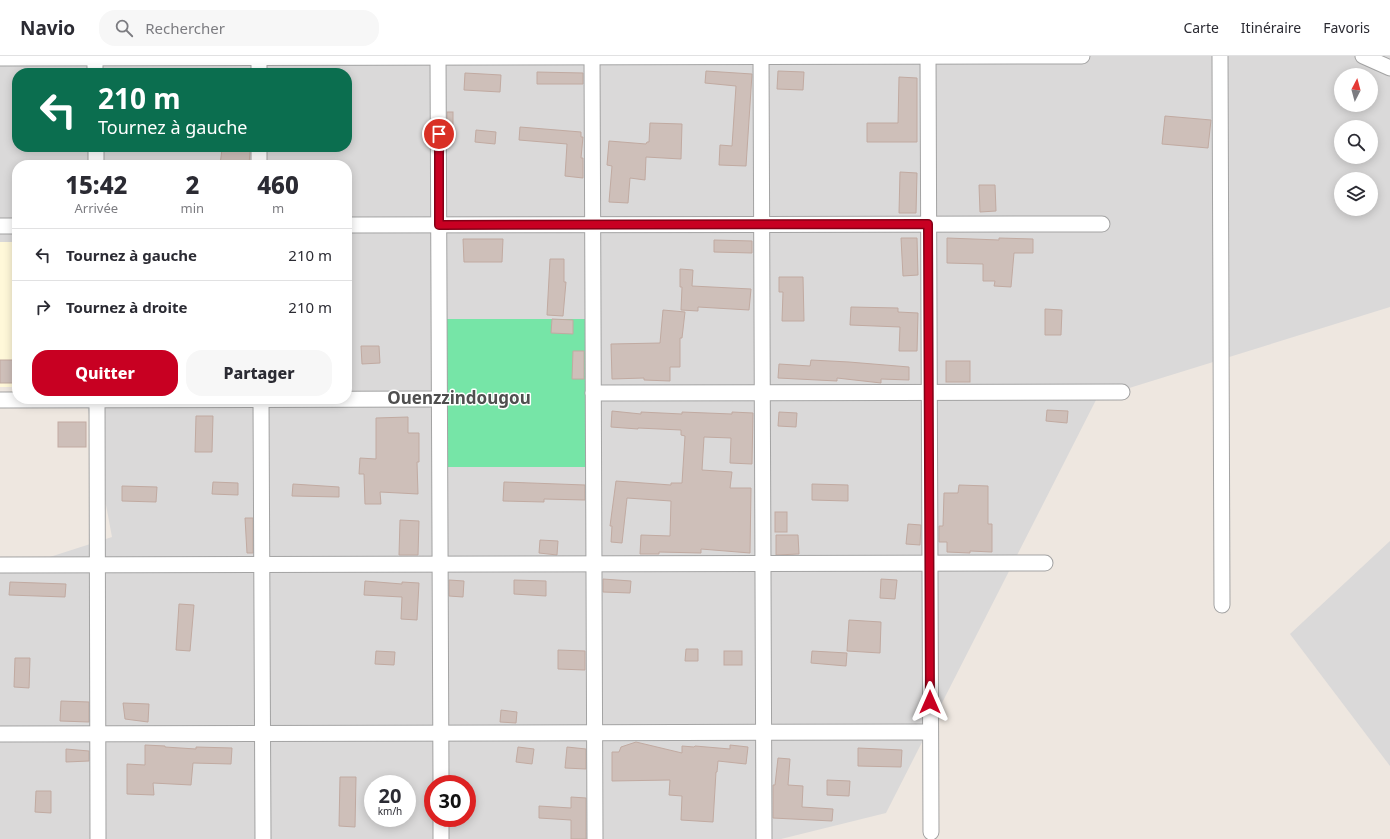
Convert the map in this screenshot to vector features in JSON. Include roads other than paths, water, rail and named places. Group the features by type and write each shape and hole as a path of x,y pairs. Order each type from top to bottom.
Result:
{"street":[{"path":"761,56 764,839"},
{"path":"928,56 931,832"},
{"path":"0,58 95,62 259,57 1082,56"},
{"path":"1220,56 1222,605"},
{"path":"1362,56 1390,68"},
{"path":"259,57 259,68"},
{"path":"438,57 441,775"},
{"path":"592,57 595,839"},
{"path":"352,225 1102,224"},
{"path":"0,226 12,226"},
{"path":"593,393 1122,392"},
{"path":"352,399 440,399"},
{"path":"0,400 12,400"},
{"path":"97,404 98,839"},
{"path":"261,404 263,839"},
{"path":"0,565 1045,563"},
{"path":"0,734 930,732"},
{"path":"441,827 441,839"}],"district":[{"name":"Ouenzzindougou","path":"459,397"}]}
